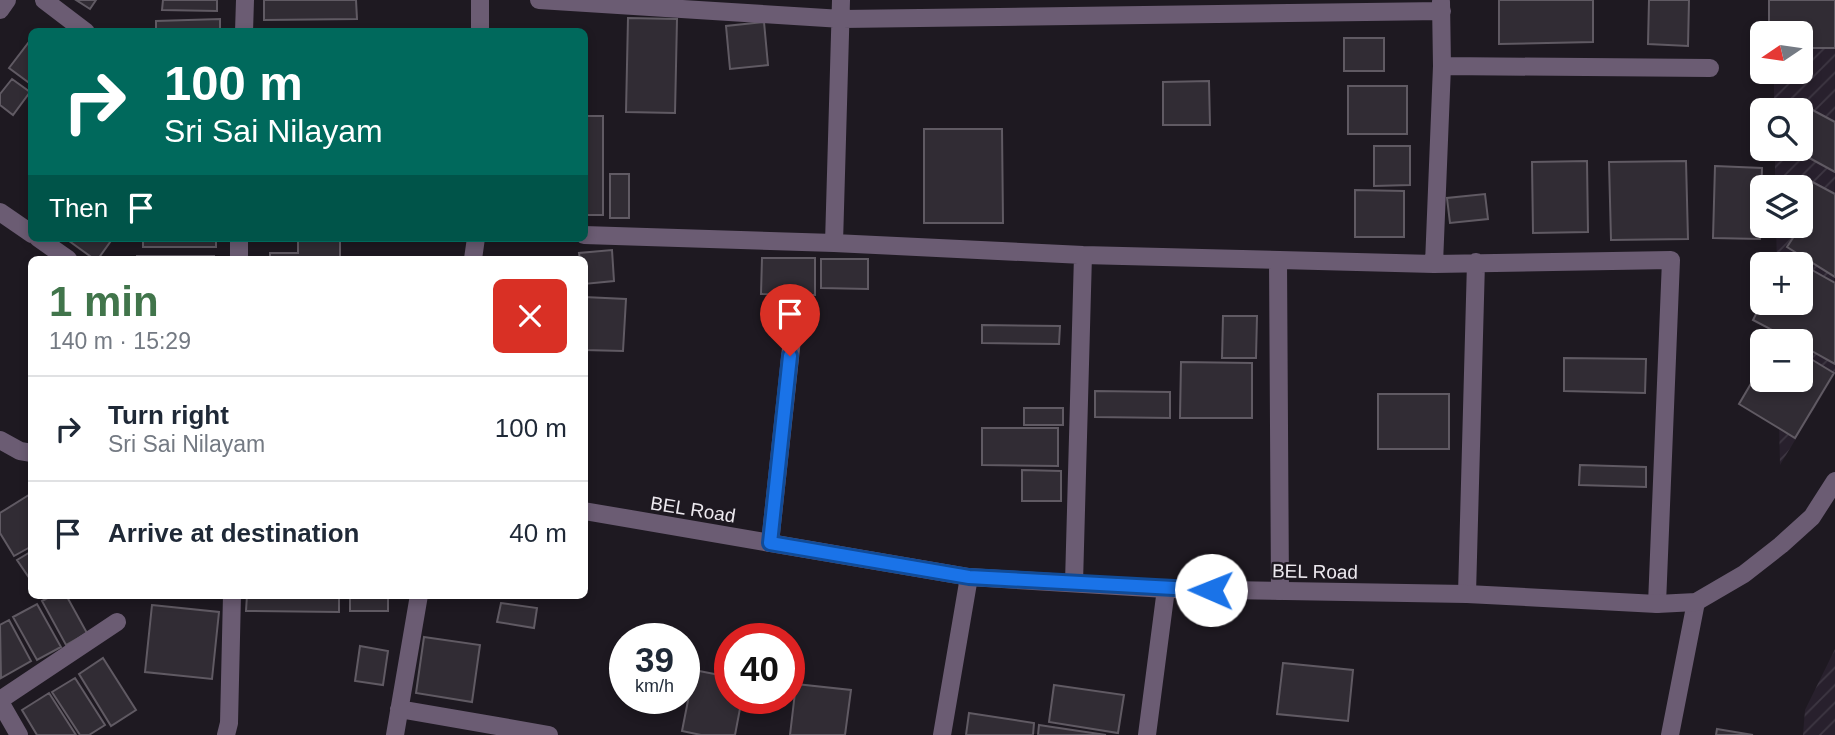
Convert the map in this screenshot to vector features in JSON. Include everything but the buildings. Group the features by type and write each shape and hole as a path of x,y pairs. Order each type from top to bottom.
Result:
{"street":[{"path":"0,10 8,0"},
{"path":"44,0 81,28"},
{"path":"244,28 245,0"},
{"path":"480,0 480,28"},
{"path":"539,0 842,19 1441,5 1442,66 1434,264"},
{"path":"834,243 841,0"},
{"path":"1442,66 1710,68"},
{"path":"0,212 28,231"},
{"path":"588,235 1083,255 1434,264 1671,260 1657,604"},
{"path":"44,242 64,256"},
{"path":"1074,583 1083,255"},
{"path":"1278,260 1280,591"},
{"path":"1467,594 1476,262"},
{"path":"770,543 793,330"},
{"path":"0,440 28,452"},
{"name":"BEL Road","path":"588,512 969,577 1166,589 1467,594 1657,604 1696,602 1744,574 1812,517 1835,481"},
{"path":"942,735 969,577"},
{"path":"1147,735 1166,589"},
{"path":"226,735 229,723 232,599"},
{"path":"395,735 418,599"},
{"path":"1670,735 1696,602"},
{"path":"19,735 0,701 117,622"},
{"path":"399,709 549,735"}],"shaded area":[{"path":"1773,0 1835,0 1835,374 1780,465 1778,392 1813,392 1813,329 1778,329 1777,315 1813,315 1813,252 1777,252 1776,238 1813,238 1813,175 1775,175 1775,161 1813,161 1813,98 1774,98 1774,84 1813,84 1813,21 1773,21"},
{"path":"1835,649 1835,735 1803,735 1805,710"}],"route":[{"path":"790,356 770,543 969,577 1211,590"}]}
